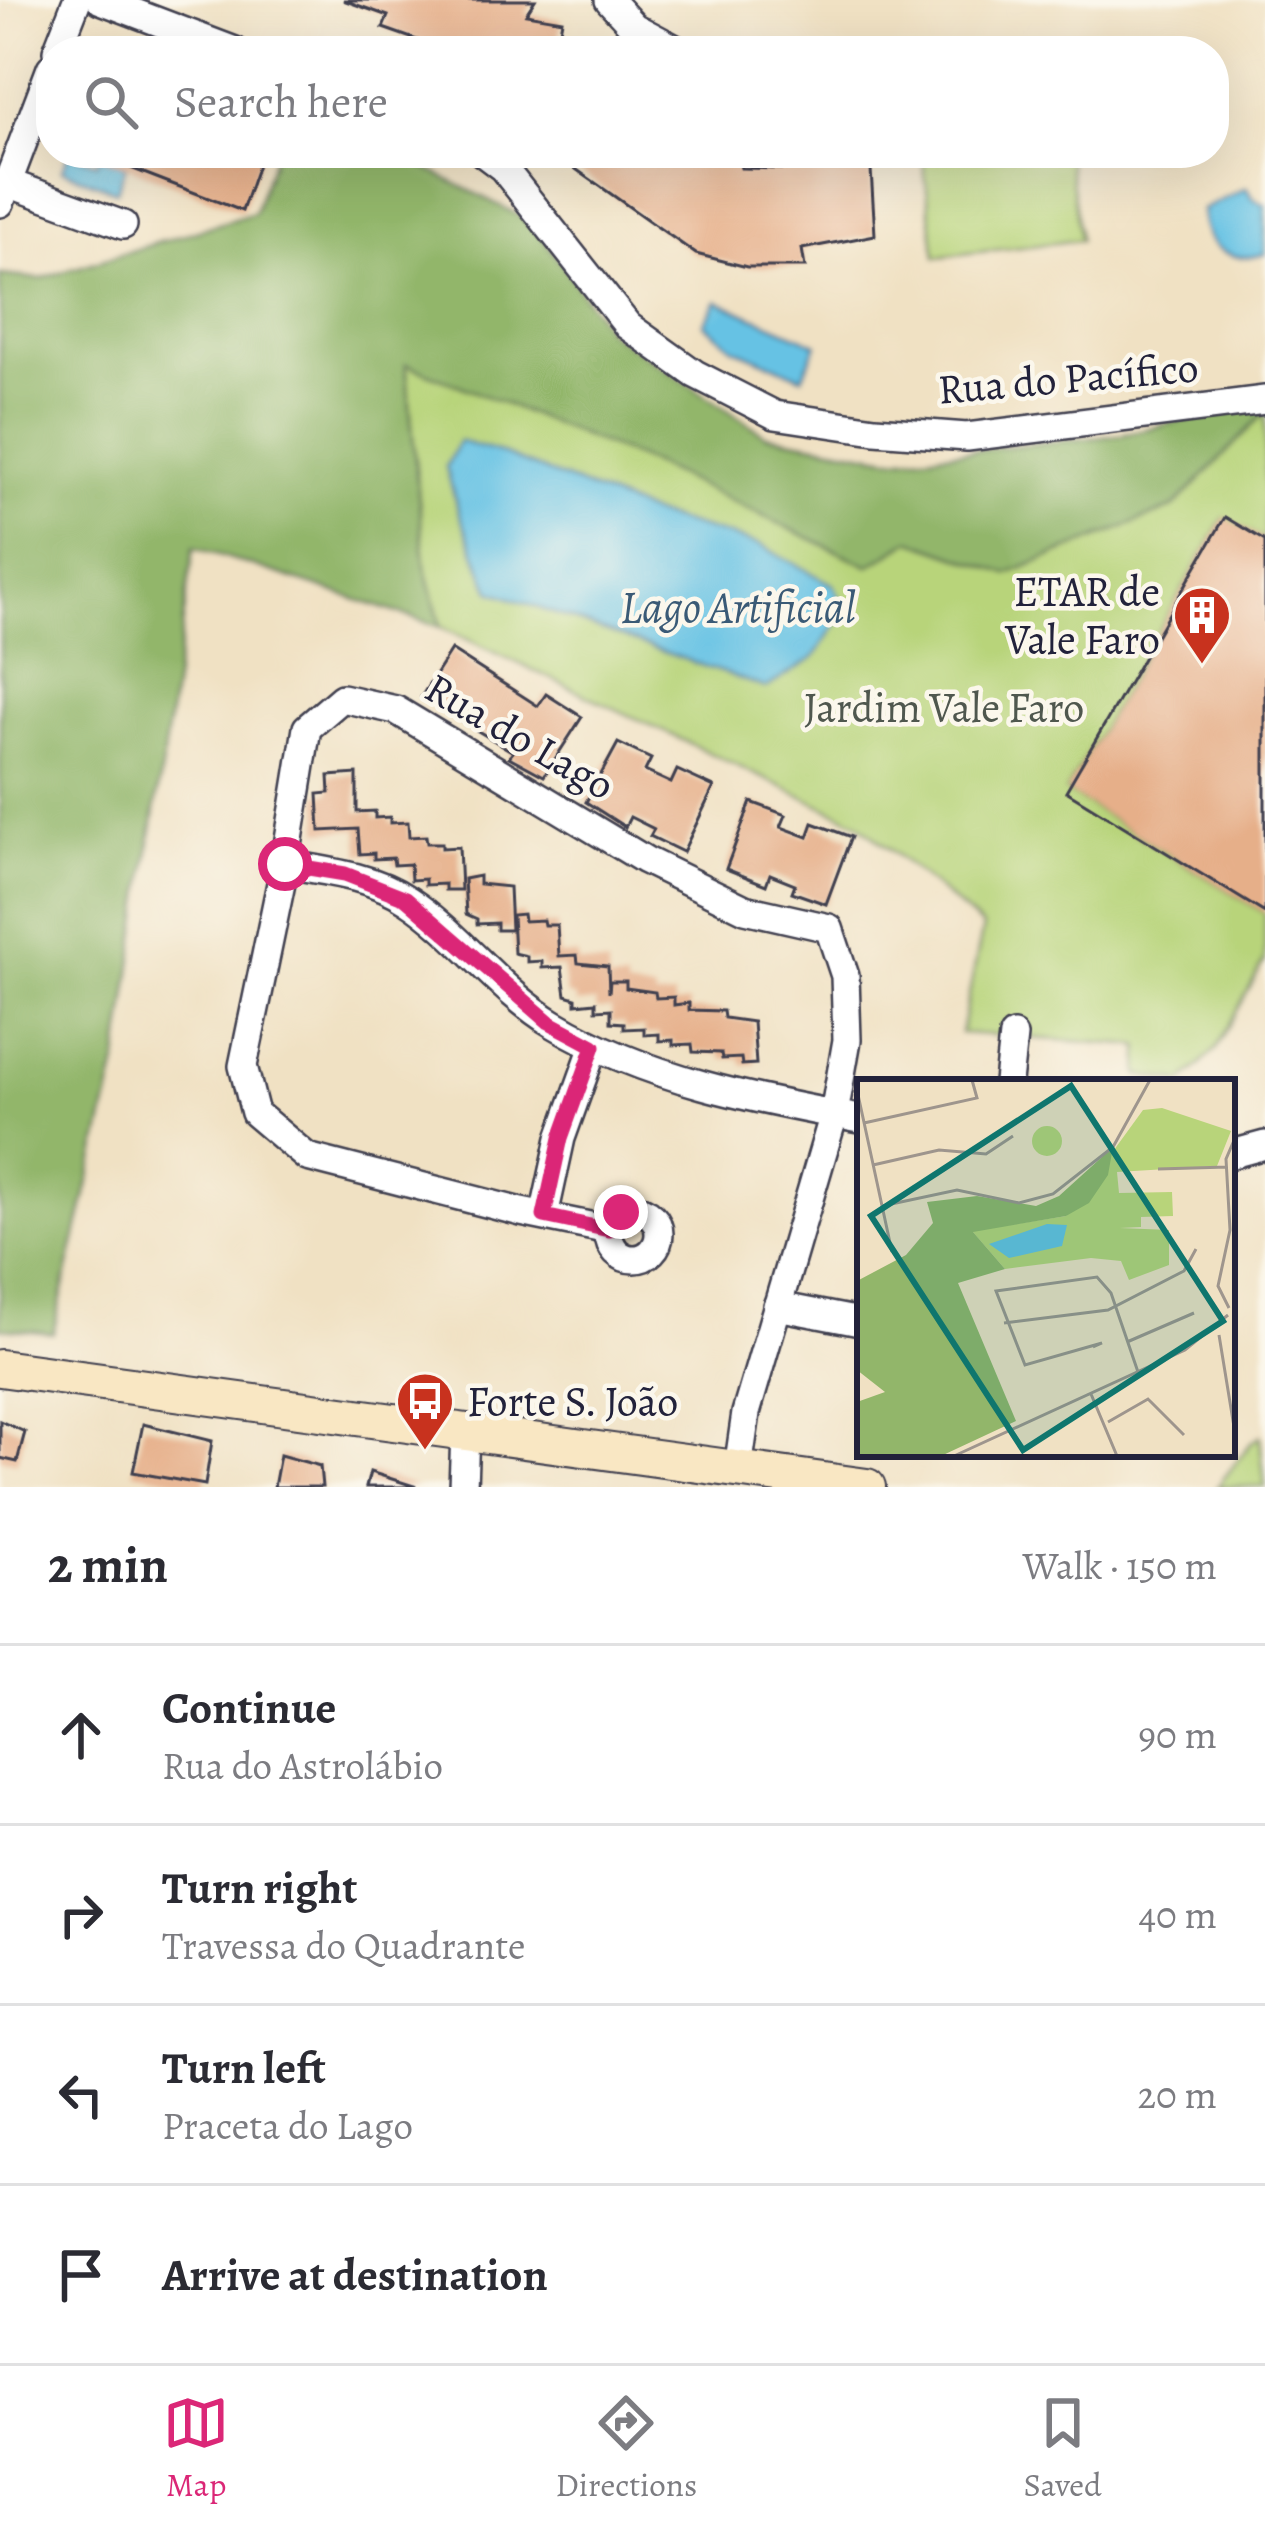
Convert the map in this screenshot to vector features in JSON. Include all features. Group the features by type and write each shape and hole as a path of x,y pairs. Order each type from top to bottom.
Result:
{"street":[{"path":"63,36 77,0"},
{"path":"101,0 196,36"},
{"path":"609,0 634,27 651,36"},
{"path":"36,108 4,193 123,225"},
{"name":"Rua do Pacífico","path":"503,168 628,326 694,374 775,415 874,430 967,437 1265,400"},
{"name":"Rua do Lago","path":"609,1230 307,1156 255,1113 243,1066 308,728 342,698 396,710 645,860 745,908 829,928 845,976 847,1116 777,1306 746,1413 738,1469"},
{"path":"285,864 345,874 406,898 549,1022 594,1046 695,1082 785,1106 847,1116"},
{"path":"1007,1079 1013,1036"},
{"path":"544,1216 561,1138 594,1046"},
{"path":"1235,1153 1265,1145"},
{"path":"777,1306 857,1321"},
{"path":"0,1368 867,1487"},
{"path":"463,1487 465,1432"}],"green space":[{"path":"270,168 425,168 532,222 609,332 766,435 895,458 1121,435 1265,401 1265,412 1174,507 1008,574 911,540 869,566 653,464 406,364 425,566 441,627 194,547 118,1060 53,1333 0,1328 0,275 40,279 254,213"},
{"path":"924,168 1069,168 1080,240 936,257"},
{"name":"Jardim Vale Faro","path":"406,363 653,464 869,566 911,540 1008,574 1174,507 1265,412 1265,541 1224,518 1066,791 1265,913 1265,960 1216,1049 1186,1079 1139,1075 1140,1046 961,1033 983,927 857,822 441,627 425,566"},
{"path":"1260,1437 1265,1487 1217,1487 1252,1442"}],"water":[{"path":"63,168 125,168 116,191"},
{"path":"1246,188 1265,205 1265,254 1241,257 1213,243 1202,210"},
{"path":"717,301 817,344 802,377 734,348 704,324"},
{"name":"Lago Artificial","path":"459,441 650,513 760,545 834,585 845,611 814,658 766,688 491,591 446,467"}],"building":[{"path":"343,0 535,0 526,14 562,20 559,36 406,36 383,28 388,16"},
{"path":"131,168 257,168 242,211"},
{"path":"574,168 871,168 875,235 802,249 805,267 747,267 696,254"},
{"name":"ETAR de Vale Faro","path":"1225,517 1265,541 1265,913 1066,791"},
{"path":"451,650 538,706 546,694 582,717 544,776 421,697"},
{"path":"618,743 651,759 645,771 671,783 677,770 714,787 683,852 650,836 654,829 630,817 625,827 586,802"},
{"path":"357,774 357,812 375,811 375,818 390,817 390,823 408,822 409,837 426,836 427,843 442,843 442,848 459,847 461,890 445,890 445,884 425,885 425,879 411,880 410,864 394,865 393,858 360,854 358,829 320,831 318,794 330,793 329,776"},
{"path":"751,802 786,815 781,827 808,837 813,823 851,837 826,904 792,892 795,884 770,874 766,885 726,869"},
{"path":"479,876 479,884 509,887 511,930 497,930 497,923 477,924 477,919 466,914 464,879"},
{"path":"523,914 524,921 557,925 559,956 577,955 578,963 608,966 609,993 610,981 626,981 626,988 655,992 656,998 674,997 674,1005 689,1003 689,1010 723,1011 724,1018 753,1022 756,1064 742,1065 741,1058 722,1059 721,1053 693,1052 692,1044 659,1041 659,1034 644,1035 644,1028 624,1029 624,1023 611,1022 611,1009 596,1010 596,1002 576,1004 576,998 566,995 562,967 542,968 542,961 527,962 527,956 514,953 512,915"},
{"path":"0,1421 25,1432 17,1462 0,1458"},
{"path":"143,1424 212,1441 205,1485 133,1472"},
{"path":"280,1455 320,1466 322,1487 274,1487"},
{"path":"370,1472 414,1486 366,1487"}],"place":[{"name":"ETAR de Vale Faro","path":"1202,666"},
{"name":"Forte S. João","path":"425,1452"}],"route":[{"path":"285,864 345,874 406,898 549,1022 594,1046 561,1138 544,1216 609,1230 621,1212"}]}
